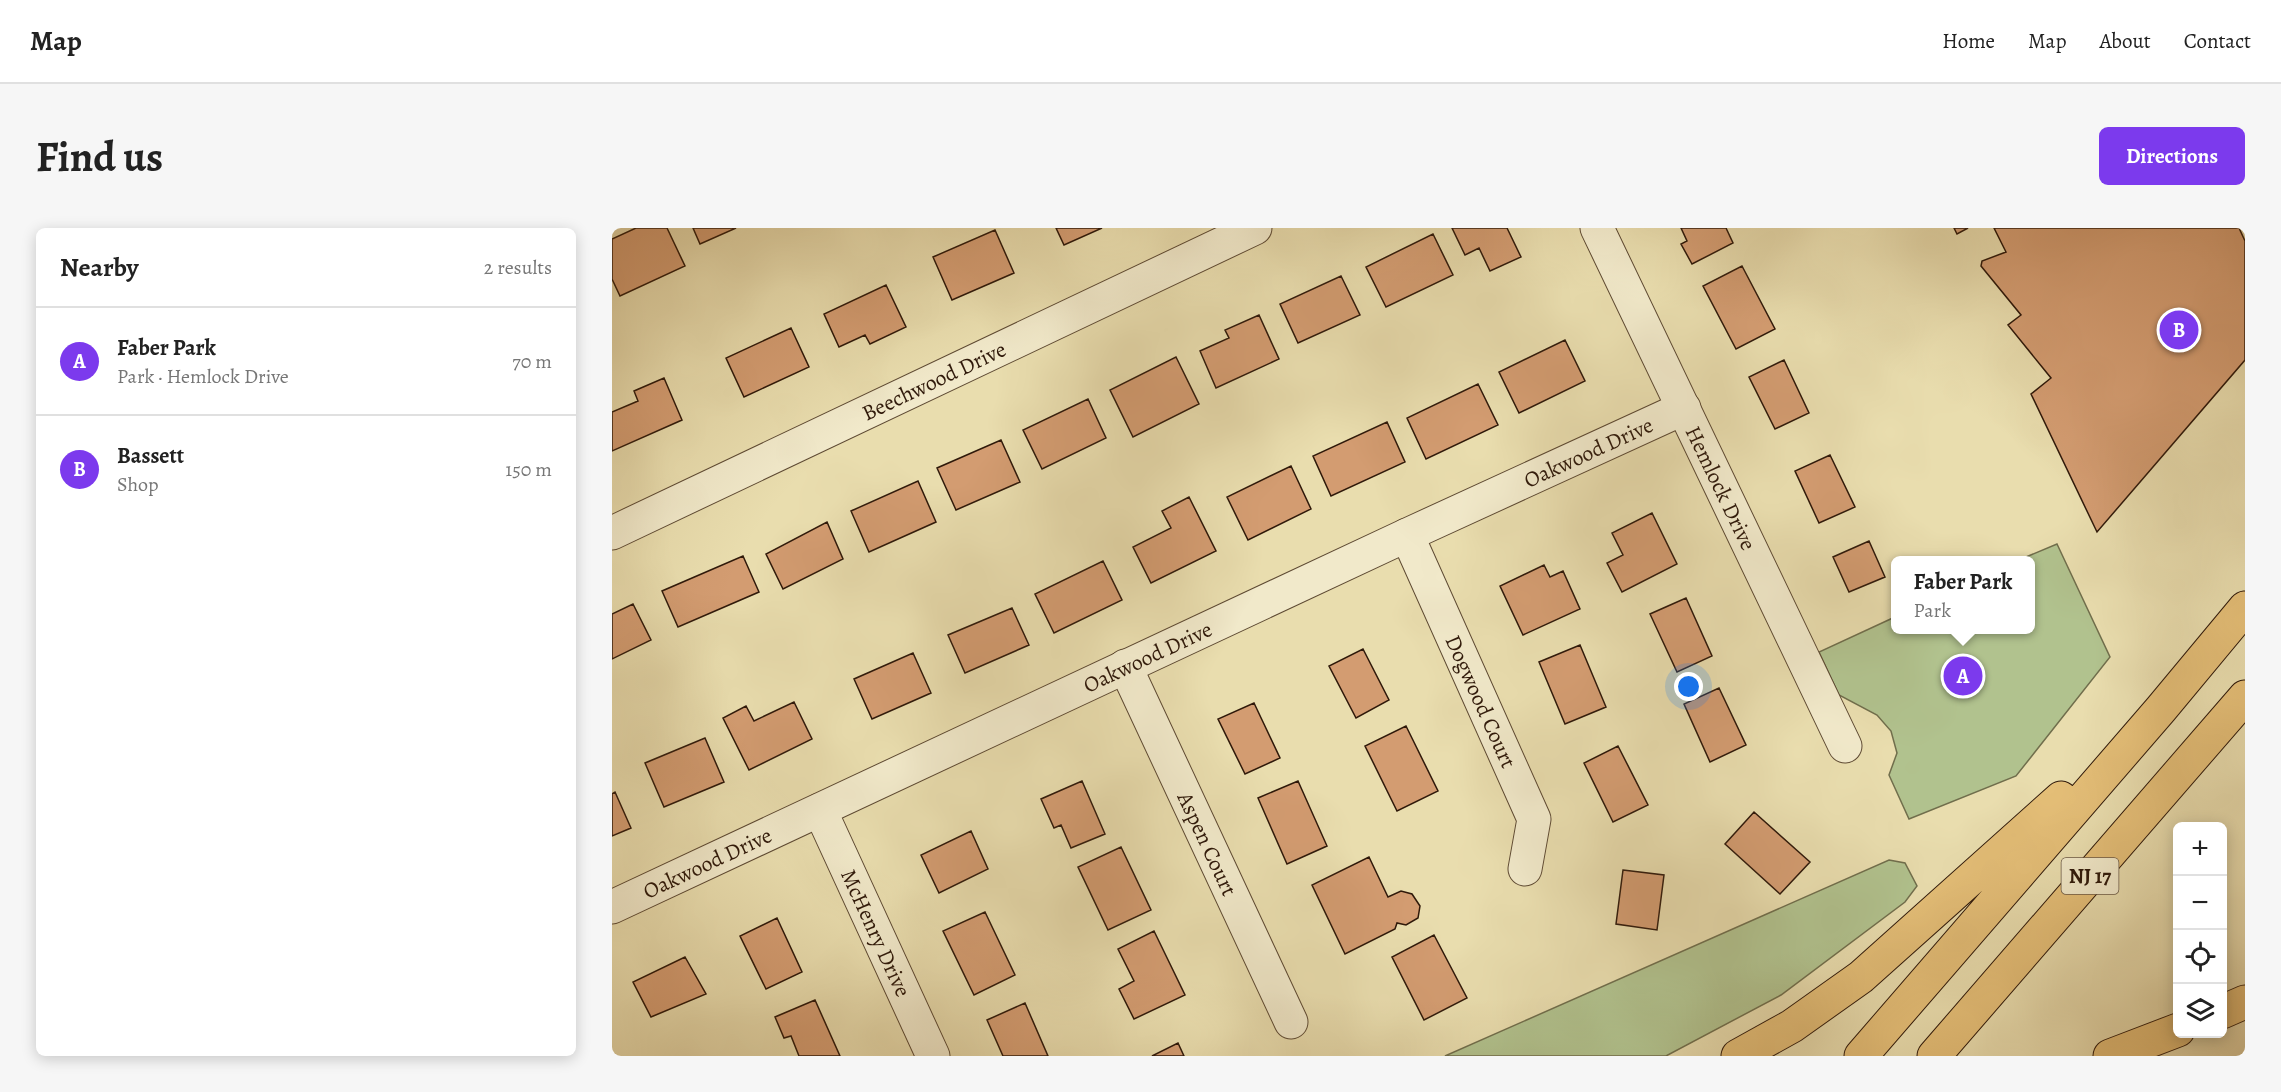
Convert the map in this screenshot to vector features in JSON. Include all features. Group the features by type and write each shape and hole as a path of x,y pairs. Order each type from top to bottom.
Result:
{"highway":[{"name":"NJ 17","path":"1861,1056 2245,608"},
{"name":"NJ 17","path":"1934,1056 2245,696"},
{"path":"1738,1056 1792,1026 1861,977 2160,709"},
{"path":"2227,1010 2245,1002"},
{"path":"2110,1056 2173,1032"}],"street":[{"name":"Beechwood Drive","path":"612,533 1255,228"},
{"name":"Hemlock Drive","path":"1597,228 1845,746"},
{"name":"Oakwood Drive","path":"612,907 1125,666 1684,408"},
{"name":"Dogwood Court","path":"1407,535 1534,819 1525,869"},
{"name":"Aspen Court","path":"1125,666 1291,1022"},
{"name":"McHenry Drive","path":"820,810 933,1056"}],"green space":[{"path":"2057,544 2110,657 2016,776 1909,819 1889,775 1897,753 1891,731 1877,715 1839,695 1819,652 1891,619 1891,634 2035,634 2035,556 2028,556"},
{"path":"1889,860 1905,863 1917,886 1905,902 1781,995 1666,1056 1445,1056"}],"building":[{"path":"636,228 667,228 685,266 620,296 612,279 612,239"},
{"path":"693,228 736,228 700,244"},
{"path":"1056,228 1102,228 1064,245"},
{"path":"1452,228 1507,228 1521,257 1490,271 1479,248 1465,255"},
{"path":"1681,228 1726,228 1733,243 1692,264 1681,244 1687,241"},
{"path":"1954,228 1968,228 1957,234"},
{"path":"1994,228 2239,228 2245,241 2245,360 2097,532 2031,394 2051,378 2008,325 2021,315 1981,266 1982,261 2006,252"},
{"path":"995,230 1014,273 952,300 933,257"},
{"path":"1433,234 1453,275 1386,307 1366,267"},
{"path":"1742,266 1775,329 1736,349 1703,286"},
{"path":"1341,276 1360,315 1298,343 1280,304"},
{"path":"886,285 906,327 870,344 865,335 839,347 824,314"},
{"path":"1259,315 1279,359 1216,388 1200,351 1229,338 1225,330"},
{"path":"791,328 809,367 744,397 726,358"},
{"path":"1565,340 1585,381 1519,413 1499,372"},
{"path":"1176,357 1199,404 1133,437 1110,390"},
{"path":"1784,360 1809,413 1775,429 1749,377"},
{"path":"664,378 682,420 612,451 612,412 638,401 634,391"},
{"path":"1478,384 1498,425 1426,459 1407,418"},
{"path":"1088,399 1106,438 1042,469 1023,430"},
{"path":"1387,422 1405,462 1331,496 1313,456"},
{"path":"1001,440 1020,482 956,510 937,468"},
{"path":"1830,455 1855,507 1819,523 1795,471"},
{"path":"1291,466 1311,509 1248,540 1227,497"},
{"path":"918,481 936,522 869,552 851,511"},
{"path":"1189,497 1216,551 1151,583 1133,547 1171,528 1162,511"},
{"path":"1652,513 1677,564 1622,592 1607,563 1623,555 1612,533"},
{"path":"827,522 843,559 783,589 766,554"},
{"path":"1869,541 1885,577 1849,592 1833,557"},
{"path":"743,556 759,592 678,627 662,591"},
{"path":"1103,561 1122,600 1054,633 1035,594"},
{"path":"1544,565 1550,577 1563,571 1580,609 1523,635 1500,586"},
{"path":"1686,598 1712,656 1677,672 1650,614"},
{"path":"633,604 651,640 612,659 612,614"},
{"path":"1012,608 1029,645 965,673 948,635"},
{"path":"1580,645 1606,707 1565,724 1539,662"},
{"path":"1363,649 1389,700 1356,718 1329,666"},
{"path":"913,653 931,693 872,719 854,679"},
{"path":"1719,688 1746,745 1710,762 1684,704"},
{"path":"794,702 812,739 749,770 723,718 746,706 754,721"},
{"path":"1254,703 1280,758 1245,774 1218,719"},
{"path":"1406,726 1438,791 1397,811 1365,746"},
{"path":"705,738 724,782 664,807 645,763"},
{"path":"1618,746 1648,805 1613,822 1584,763"},
{"path":"1082,781 1105,834 1071,848 1061,825 1054,828 1041,799"},
{"path":"1298,781 1327,846 1287,864 1258,798"},
{"path":"615,792 631,828 612,836 612,794"},
{"path":"1754,812 1810,862 1780,894 1725,844"},
{"path":"971,831 988,869 939,893 921,855"},
{"path":"1121,847 1151,910 1108,930 1078,867"},
{"path":"1369,857 1388,897 1401,891 1412,894 1420,906 1418,918 1406,925 1397,923 1395,929 1345,954 1312,885"},
{"path":"1623,870 1664,875 1657,930 1616,924"},
{"path":"985,912 1015,975 974,995 943,931"},
{"path":"777,918 802,972 766,989 740,936"},
{"path":"1154,931 1185,995 1134,1019 1119,989 1134,981 1118,949"},
{"path":"1434,935 1467,998 1424,1020 1392,957"},
{"path":"685,957 706,994 651,1017 633,982"},
{"path":"815,1000 840,1056 799,1056 791,1036 784,1038 775,1017"},
{"path":"1025,1003 1048,1056 1003,1056 987,1020"},
{"path":"1178,1043 1184,1056 1152,1056"}],"place":[{"name":"Bassett","path":"2179,330"},
{"name":"Faber Park","path":"1963,676"}]}
